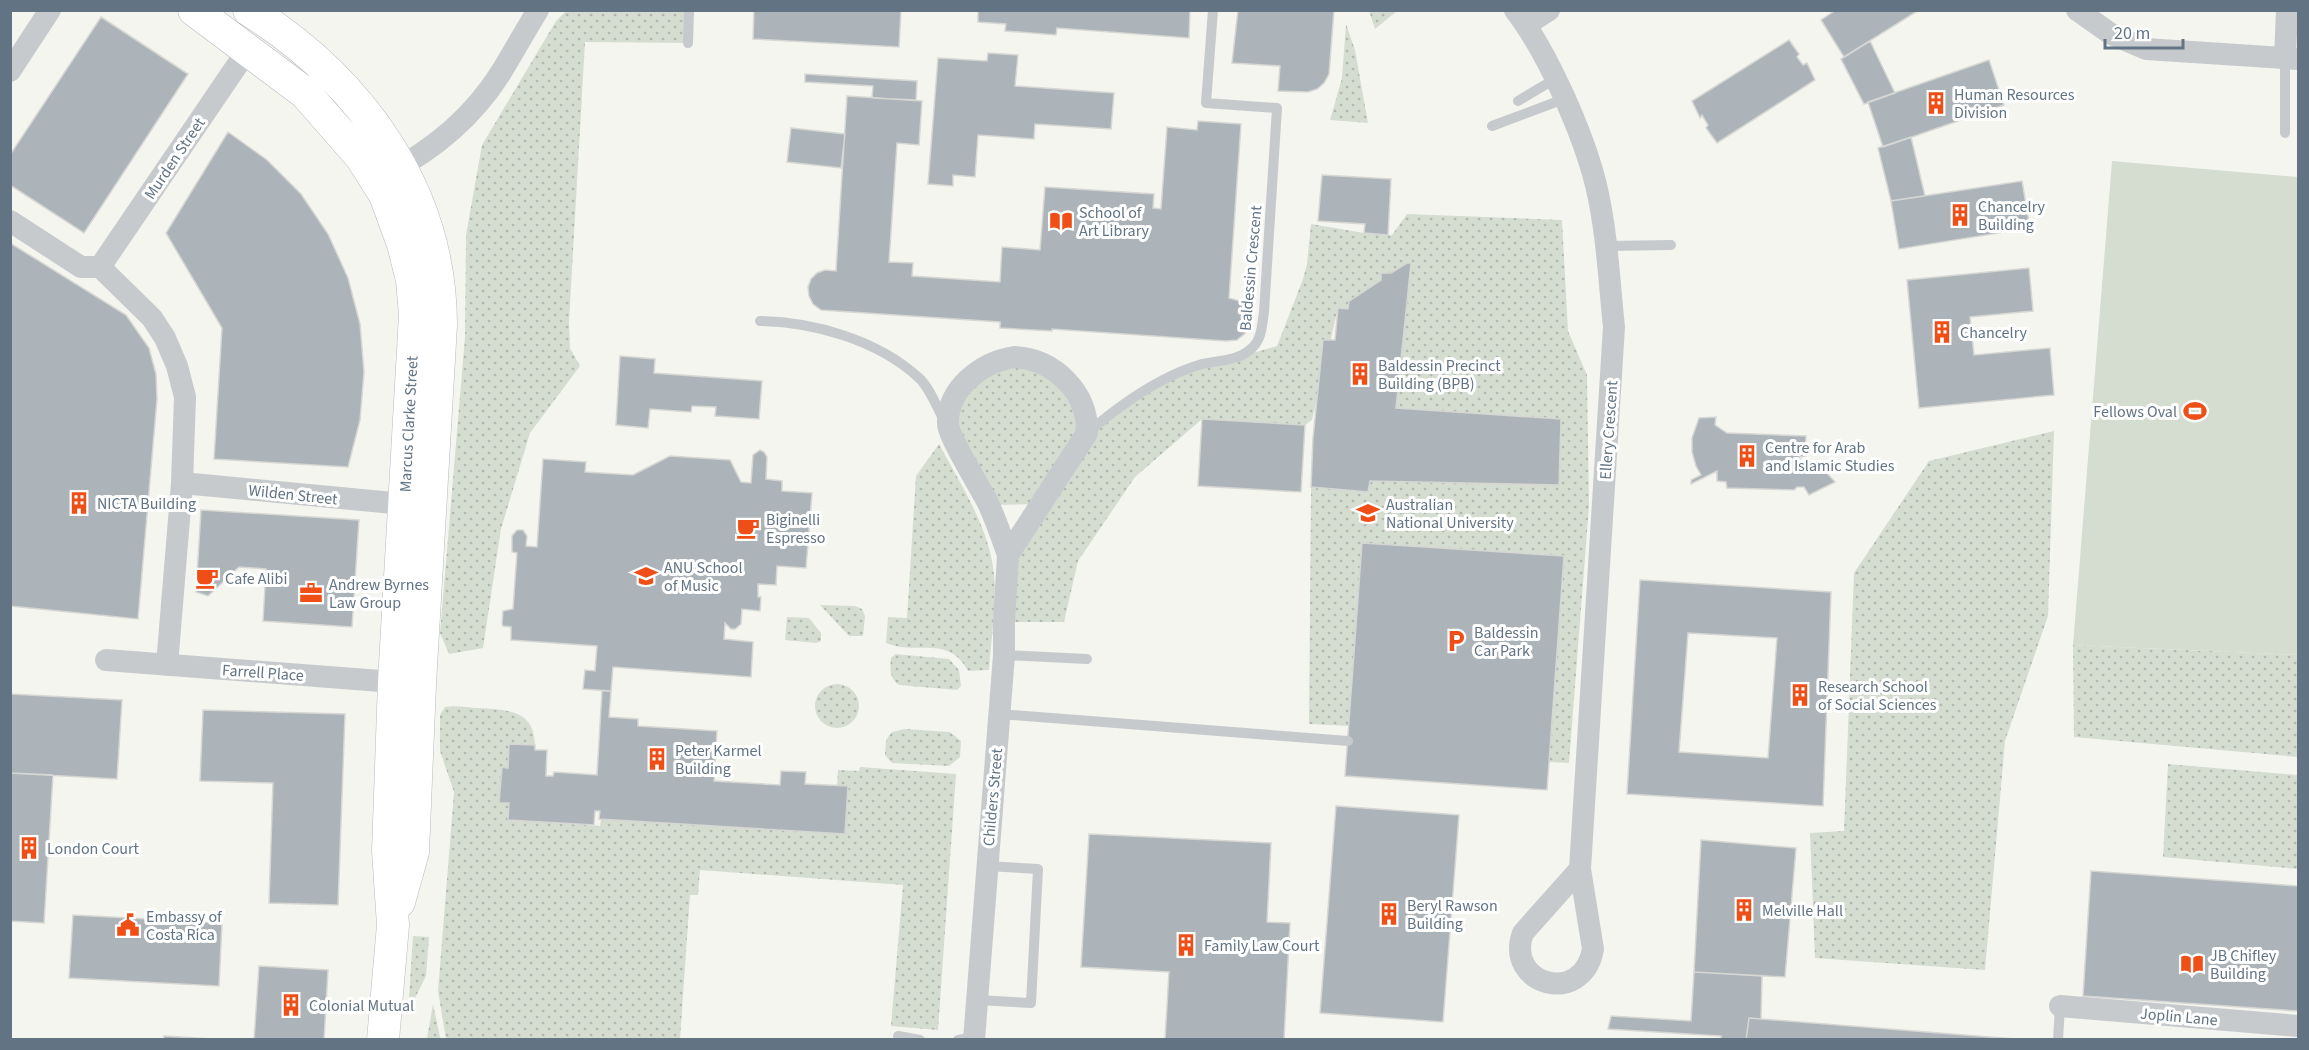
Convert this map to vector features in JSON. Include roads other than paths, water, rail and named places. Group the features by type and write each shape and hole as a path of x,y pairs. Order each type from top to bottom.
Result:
{"street":[{"name":"Marcus Clarke Street","path":"194,10 305,93 361,157 388,173 419,207 436,265 441,295 437,401 407,683"},
{"path":"221,10 243,27 247,36 245,48"},
{"name":"Marcus Clarke Street","path":"249,10 277,28 318,61 345,89 381,134 388,173 385,195 403,244 413,292 415,315 404,504 413,852 393,925 383,1040"},
{"path":"388,173 456,128 500,74 538,10"},
{"path":"1521,18 1549,10"},
{"path":"2077,10 2111,34 2146,49 2292,58 2287,10"},
{"path":"10,71 49,11"},
{"name":"Ellery Crescent","path":"1521,18 1578,129 1596,186 1606,246 1614,327 1580,869 1593,943 1592,956 1587,967 1578,977 1561,984 1548,983 1536,978 1527,969 1521,958 1520,939 1522,933 1580,869"},
{"name":"Murden Street","path":"100,267 240,61 245,48"},
{"path":"10,221 81,267 100,267 152,318 165,338 177,366 185,397 182,483 168,664"},
{"path":"1014,357 1045,364 1062,376 1079,400 1087,423 1087,433 1008,555 989,505 948,427 952,406 962,386 983,367 1014,357"},
{"name":"Wilden Street","path":"182,483 404,504"},
{"name":"Childers Street","path":"969,1039 977,1000 1004,655 1008,555"},
{"name":"Farrell Place","path":"106,660 407,683"},
{"name":"Joplin Lane","path":"2060,1006 2298,1026"}],"lane":[{"path":"688,43 689,10"},
{"name":"Baldessin Crescent","path":"1087,433 1128,401 1172,375 1202,364 1236,358 1252,348 1259,339 1264,312 1277,108 1206,103 1213,10"},
{"path":"2285,133 2292,58"},
{"path":"1518,101 1559,89"},
{"path":"1492,126 1559,89"},
{"path":"1606,246 1671,245"},
{"path":"760,321 805,324 838,334 883,353 920,379 948,427"},
{"path":"1004,655 1087,659"},
{"path":"999,714 1348,741"},
{"path":"977,1000 1031,1003 1038,869 986,866"},
{"path":"2058,1040 2060,1006"},
{"path":"898,1036 920,1040"}],"place":[{"name":"Human Resources Division","path":"1936,103"},
{"name":"Chancelry Building","path":"1960,215"},
{"name":"School of Art Library","path":"1061,221"},
{"name":"Chancelry","path":"1942,332"},
{"name":"Baldessin Precinct Building (BPB)","path":"1360,374"},
{"name":"Fellows Oval","path":"2195,411"},
{"name":"Centre for Arab and Islamic Studies","path":"1747,456"},
{"name":"NICTA Building","path":"79,503"},
{"name":"Australian National University","path":"1368,513"},
{"name":"Biginelli Espresso","path":"748,528"},
{"name":"ANU School of Music","path":"646,576"},
{"name":"Cafe Alibi","path":"207,578"},
{"name":"Andrew Byrnes Law Group","path":"311,593"},
{"name":"Baldessin Car Park","path":"1456,641"},
{"name":"Research School of Social Sciences","path":"1800,695"},
{"name":"Peter Karmel Building","path":"657,759"},
{"name":"London Court","path":"29,848"},
{"name":"Melville Hall","path":"1744,910"},
{"name":"Beryl Rawson Building","path":"1389,914"},
{"name":"Embassy of Costa Rica","path":"128,925"},
{"name":"Family Law Court","path":"1186,945"},
{"name":"JB Chifley Building","path":"2192,964"},
{"name":"Colonial Mutual","path":"291,1005"}]}
